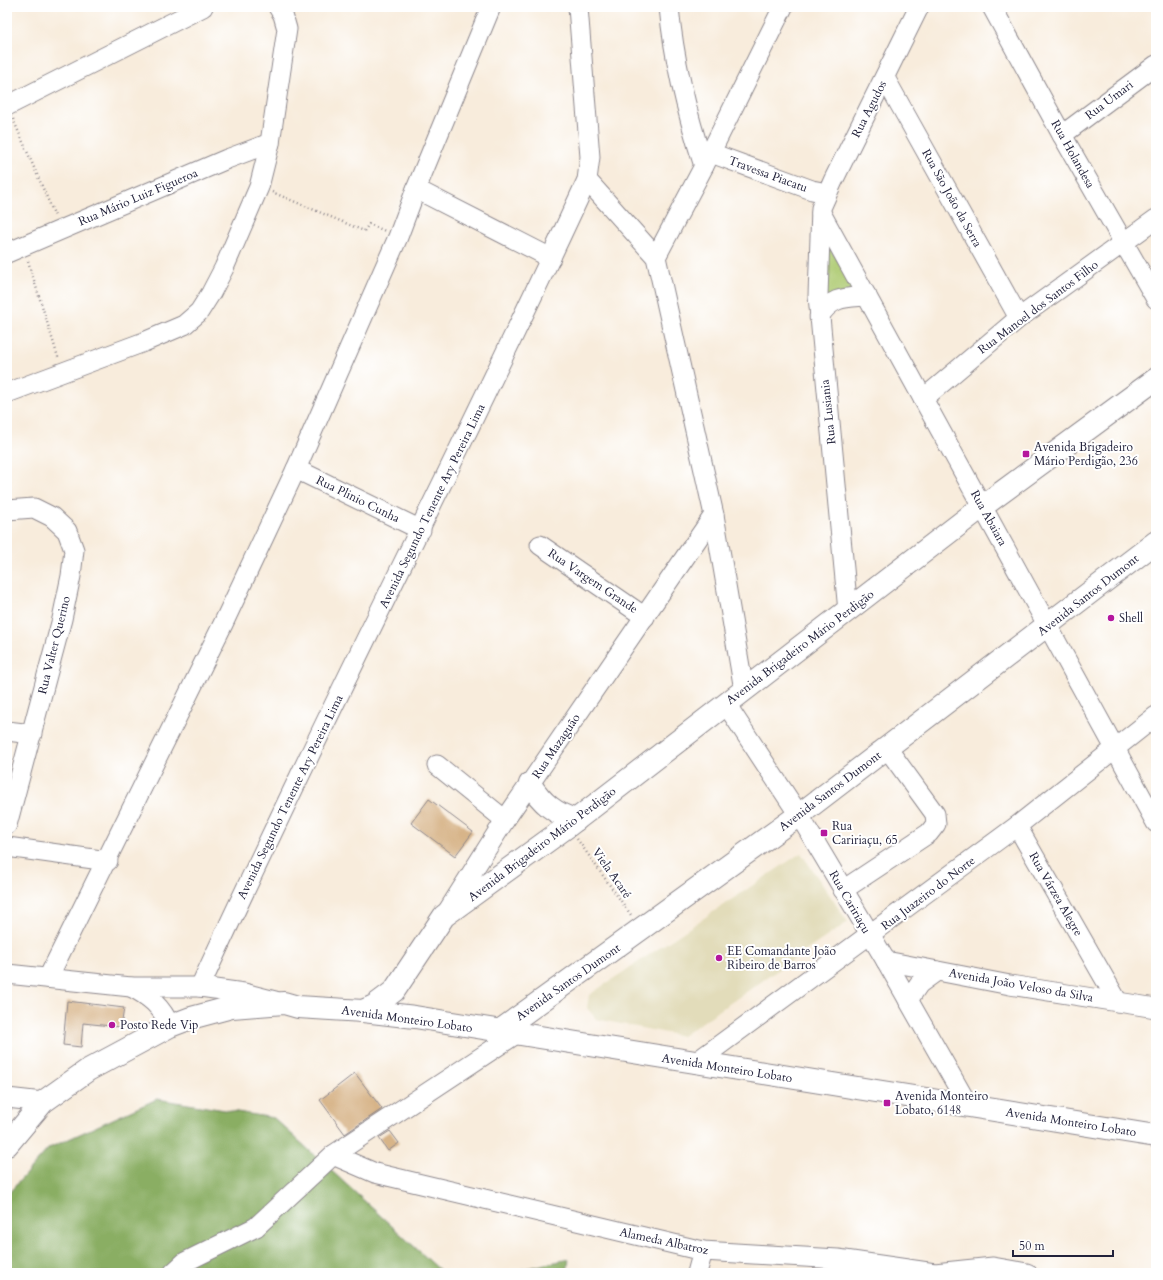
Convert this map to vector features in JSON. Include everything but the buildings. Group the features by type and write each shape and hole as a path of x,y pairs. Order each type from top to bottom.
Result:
{"main road":[{"name":"Avenida Brigadeiro Mário Perdigão","path":"444,916 572,823 983,506 1156,379"},
{"name":"Avenida Santos Dumont","path":"507,1033 642,930 799,815 1156,542"},
{"path":"530,784 538,796 551,809 572,823"},
{"name":"Rua Mazaguão","path":"363,1011 385,999 402,980 444,916"},
{"path":"402,980 400,989 404,1005 415,1017"},
{"name":"Avenida Monteiro Lobato","path":"7,1145 43,1102 88,1070 170,1026 213,1011 238,1006 291,1005 415,1017 507,1033 1156,1136"}],"street":[{"path":"7,106 203,7"},
{"path":"7,392 63,373 184,325 199,312 224,268 258,187 270,143 287,29 283,15 278,7"},
{"name":"Avenida Segundo Tenente Ary Pereira Lima","path":"200,987 287,802 421,530 587,180 590,157 578,7"},
{"path":"669,7 672,40 681,90 707,160"},
{"path":"656,257 707,160 783,7"},
{"name":"Rua Agudos","path":"821,213 827,193 919,7"},
{"name":"Rua Holandesa","path":"992,7 1062,135 1156,299"},
{"path":"48,978 108,861 296,469 398,237 486,9"},
{"name":"Rua Umari","path":"1062,135 1156,65"},
{"name":"Rua São João da Serra","path":"885,78 1019,318"},
{"name":"Rua Mário Luiz Figueroa","path":"15,249 227,159 270,143"},
{"name":"Travessa Piacatu","path":"707,160 827,193"},
{"path":"587,180 656,257 714,515 744,690"},
{"path":"416,189 551,258"},
{"name":"Rua Abaiara","path":"821,213 1156,823"},
{"name":"Rua Lusiania","path":"821,213 818,250 819,317 848,611"},
{"name":"Rua Manoel dos Santos Filho","path":"923,399 1019,318 1156,219"},
{"path":"819,317 834,301 867,296"},
{"name":"Rua Plinio Cunha","path":"296,469 421,530"},
{"name":"Rua Valter Querino","path":"7,510 34,508 52,517 67,531 74,550 71,576 62,619 7,825"},
{"name":"Rua Mazaguão","path":"444,916 505,820 714,515"},
{"name":"Rua Vargem Grande","path":"540,546 645,617"},
{"name":"Rua Caririaçu","path":"726,704 799,815 886,961 968,1105"},
{"name":"Rua Juazeiro do Norte","path":"695,1063 870,936 1017,826 1156,716"},
{"path":"7,731 32,734"},
{"path":"843,890 929,833 936,824 935,814 887,748"},
{"path":"437,765 505,820"},
{"name":"Rua Várzea Alegre","path":"1017,826 1118,1002"},
{"path":"7,847 108,861"},
{"name":"Avenida João Veloso da Silva","path":"886,961 1156,1008"},
{"path":"1084,996 1094,982 1096,963"},
{"path":"908,1000 919,984 937,971"},
{"path":"7,974 131,987 200,987 244,993 291,1005"},
{"path":"131,987 151,999 166,1017 170,1026"},
{"path":"173,1273 186,1262 256,1227 333,1155 507,1033"},
{"path":"7,1098 43,1102"},
{"name":"Alameda Albatroz","path":"333,1155 375,1173 703,1251 838,1266 935,1273 993,1267 1027,1273"},
{"path":"696,1273 703,1251"}],"path":[{"path":"7,106 61,229"},
{"path":"258,187 364,231 369,224 398,237"},
{"path":"15,249 63,373"},
{"name":"Viela Acaré","path":"572,823 642,930"}],"shaded area":[{"name":"EE Comandante João Ribeiro de Barros","path":"801,853 848,922 682,1036 596,1019 587,1008 589,995"}],"green space":[{"path":"827,244 862,295 823,307"},
{"path":"157,1099 274,1118 443,1273 7,1273 7,1195 49,1148"},
{"path":"569,1259 567,1273 505,1273"}],"place":[{"name":"Avenida Brigadeiro Mário Perdigão, 236","path":"1026,454"},
{"name":"Shell","path":"1111,618"},
{"name":"Rua Caririaçu, 65","path":"824,833"},
{"name":"EE Comandante João Ribeiro de Barros","path":"719,958"},
{"name":"Posto Rede Vip","path":"112,1025"},
{"name":"Avenida Monteiro Lobato, 6148","path":"887,1103"}]}
